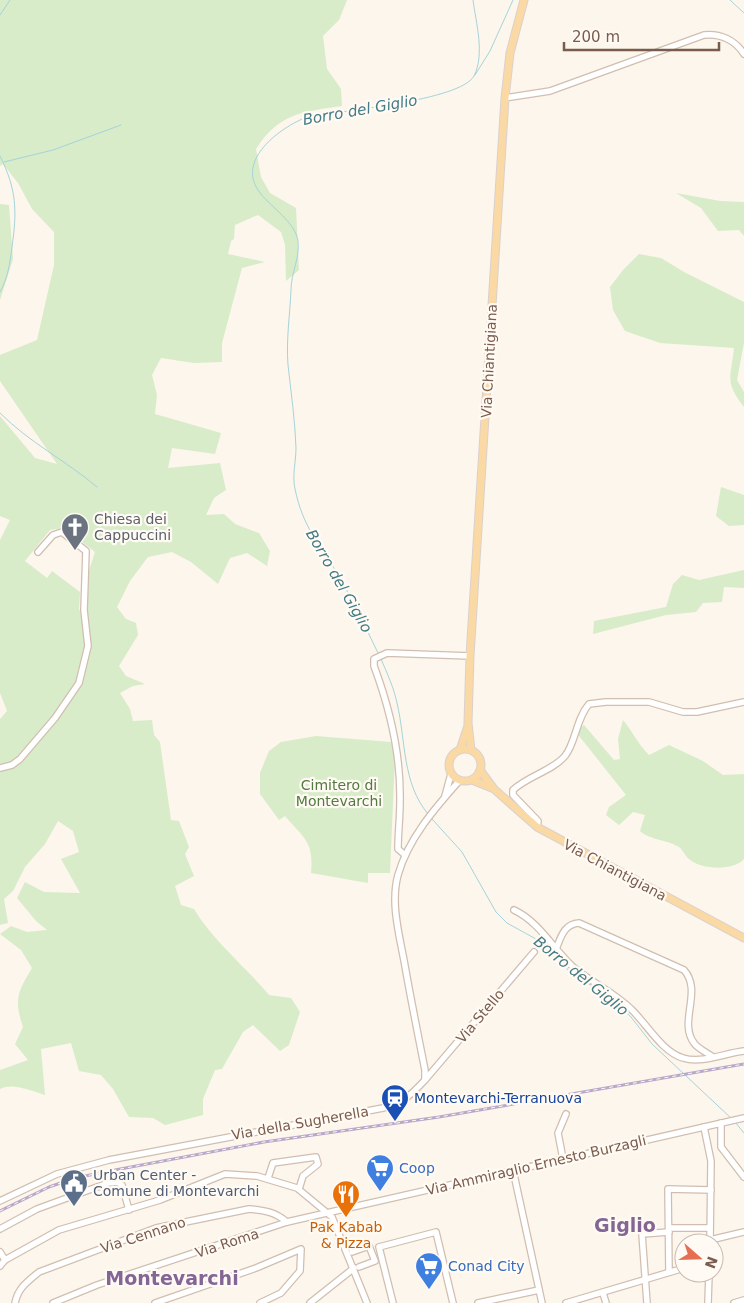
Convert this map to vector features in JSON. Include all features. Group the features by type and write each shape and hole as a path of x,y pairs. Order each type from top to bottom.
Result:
{"main road":[{"name":"Via Chiantigiana","path":"524,0 510,53 505,98 470,656 468,723 471,750 479,756 480,770 494,789 538,827 744,938"},
{"name":"Via Chiantigiana","path":"451,774 450,760 460,750 468,723"},
{"path":"460,750 471,750"},
{"path":"472,780 480,770"},
{"path":"451,774 460,780"},
{"name":"Via Chiantigiana","path":"460,780 472,780 494,789"}],"street":[{"path":"505,98 550,91 704,35 718,35 734,43 744,54"},
{"path":"0,768 12,765 20,759 72,694 79,682 88,656 84,590 86,551 62,532 53,534 38,552"},
{"path":"405,855 398,848 400,802 398,755 388,707 374,666 375,658 387,652 470,656"},
{"path":"538,827 538,821 513,795 513,790 521,782 561,760 567,754 580,716 589,704 649,702 683,712 697,712 744,702"},
{"path":"445,797 451,774"},
{"path":"425,1080 398,925 396,899 398,877 405,855 425,824 460,780"},
{"path":"514,910 521,914 573,967 606,988 631,1009 662,1044 683,1058 713,1057 744,1051"},
{"path":"556,950 563,931 573,923 579,923 684,970 690,977 692,992 689,1032 694,1044 713,1057"},
{"name":"Via Stello","path":"425,1080 534,952"},
{"name":"Via della Sugherella","path":"0,1201 57,1174 109,1160 397,1105 425,1080"},
{"path":"563,1159 558,1134 566,1114"},
{"name":"Via Ammiraglio Ernesto Burzagli","path":"287,1222 744,1118"},
{"path":"722,1123 721,1147 744,1177"},
{"path":"704,1127 711,1161 710,1233"},
{"path":"268,1178 273,1163 316,1157 318,1164 303,1176 299,1189"},
{"path":"513,1170 542,1303"},
{"path":"0,1266 5,1260 59,1230 174,1195 225,1174 268,1178 299,1189 328,1212 357,1268 367,1303"},
{"path":"0,1229 37,1209 117,1182 122,1185 129,1210"},
{"path":"670,1272 668,1189 711,1190"},
{"name":"Via Cennano","path":"15,1303 17,1293 22,1285 39,1272 156,1228 249,1209 270,1212 287,1222"},
{"name":"Via Roma","path":"52,1303 98,1285 287,1222"},
{"path":"647,1303 642,1234 669,1230 710,1228"},
{"path":"394,1303 379,1247 436,1232 454,1303"},
{"path":"724,1238 744,1232"},
{"path":"310,1303 357,1268 375,1261 369,1246 352,1252"},
{"path":"155,1303 256,1268 300,1249 300,1271 281,1292 260,1303"},
{"path":"0,1252 5,1260"},
{"path":"566,1303 674,1271"},
{"path":"708,1303 709,1283"},
{"path":"478,1303 539,1290"},
{"path":"603,1292 606,1303"},
{"path":"734,1303 744,1300"}],"green space":[{"path":"0,0 347,0 339,20 323,36 327,69 341,89 342,106 303,113 283,121 265,137 256,149 261,177 270,193 296,208 299,270 286,281 285,245 281,232 258,215 235,225 234,239 231,241 228,254 265,262 242,268 222,343 222,362 194,363 161,358 152,375 157,395 155,414 221,433 215,454 172,448 168,468 220,463 226,490 214,498 206,515 224,514 235,524 259,533 270,551 267,566 247,553 230,558 218,584 191,562 172,552 148,557 130,581 117,607 126,619 136,623 138,635 119,666 126,676 145,684 133,686 120,693 130,709 133,721 152,720 154,735 160,742 171,820 179,821 189,847 185,854 194,876 175,886 181,905 194,909 210,932 269,995 291,998 300,1012 289,1045 280,1051 253,1025 243,1032 222,1069 215,1070 203,1099 203,1115 165,1125 153,1118 129,1117 113,1089 101,1075 79,1071 71,1043 41,1049 45,1095 28,1089 10,1086 0,1089 0,1070 28,1060 15,1044 23,1027 18,1010 18,997 32,968 21,950 0,934 11,926 27,932 47,930 36,921 17,898 25,882 44,892 80,893 61,859 79,852 73,831 58,821 45,844 25,867 13,891 4,899 8,923 0,925 0,719 7,711 0,693 0,540 10,520 0,516 0,416 35,458 57,464 0,381 0,355 37,340 54,265 54,232 32,209 18,183 3,164 0,166","holes":["64,528 95,552 85,583 86,612 79,610 80,592 52,571 47,578 25,561 50,530"]},
{"path":"676,193 720,201 744,202 744,236 739,230 718,231 701,208"},
{"path":"0,204 9,205 13,259 0,300"},
{"path":"639,254 661,258 684,272 744,302 744,343 737,380 744,392 744,407 731,385 734,348 660,343 625,331 613,310 610,287"},
{"path":"721,487 744,495 744,525 729,526 716,516"},
{"path":"744,570 744,588 724,587 722,602 703,603 696,612 666,615 593,634 594,621 666,607 673,584 682,575 699,580"},
{"path":"623,720 649,755 669,745 703,761 723,775 744,774 744,859 733,866 717,868 694,863 679,847 649,837 640,831 645,815 633,812 619,825 606,815 609,807 626,795 576,732 584,725 614,760 620,759 618,739"},
{"name":"Cimitero di Montevarchi","path":"316,736 391,742 395,756 390,873 368,873 368,883 311,873 311,854 306,841 285,816 279,820 260,794 260,773 269,751 281,742"}],"waterway":[{"path":"0,15 10,0"},
{"name":"Borro del Giglio","path":"378,653 343,583 317,543 298,502 294,484 296,448 287,346 291,284 298,253 298,241 288,221 261,194 254,182 253,169 256,158 274,137 307,117 397,104 446,92 464,85 474,76 479,58 479,38 473,0"},
{"path":"475,75 490,51 513,0"},
{"path":"730,0 744,13"},
{"path":"4,162 53,150 121,125"},
{"path":"0,156 13,190 15,211 14,234 9,265 0,292"},
{"path":"0,413 11,424 97,487"},
{"name":"Borro del Giglio","path":"381,659 396,697 406,761 413,789 428,814"},
{"name":"Borro del Giglio","path":"432,819 462,852 496,912 507,923 545,944 568,970 614,1001 631,1017 652,1044 732,1119"},
{"name":"Borro del Giglio","path":"735,1122 744,1133"}],"railway":[{"path":"0,1211 49,1187 75,1178 115,1170 264,1142 439,1117 744,1064"}],"place":[{"name":"Chiesa dei Cappuccini","path":"75,551"},
{"name":"Montevarchi-Terranuova","path":"395,1122"},
{"name":"Coop","path":"380,1192"},
{"name":"Urban Center - Comune di Montevarchi","path":"74,1207"},
{"name":"Pak Kabab & Pizza","path":"346,1218"},
{"name":"Conad City","path":"429,1290"}],"district":[{"name":"Giglio","path":"625,1225"},
{"name":"Montevarchi","path":"172,1278"}]}
